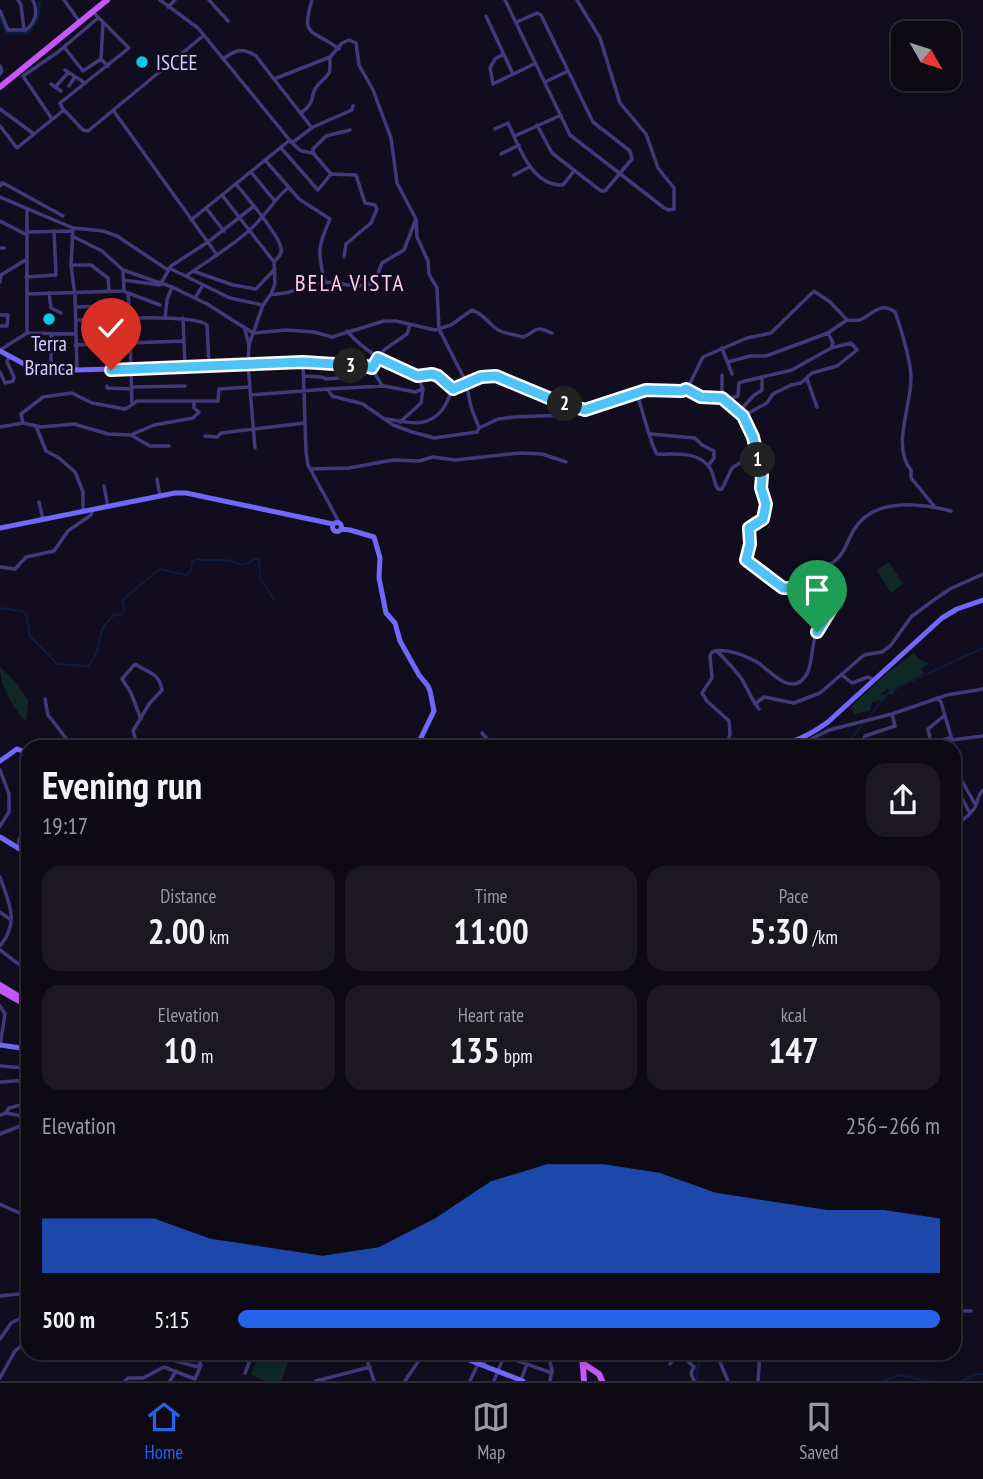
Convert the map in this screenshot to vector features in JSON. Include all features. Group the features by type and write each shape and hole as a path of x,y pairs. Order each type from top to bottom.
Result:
{"main road":[{"path":"0,87 80,23 95,15 107,0"},
{"path":"0,985 21,999"},
{"path":"0,990 21,1000"},
{"path":"583,1360 584,1380"},
{"path":"584,1364 599,1374 602,1381"},
{"path":"584,1380 594,1372"}],"street":[{"path":"18,0 24,30"},
{"path":"0,11 8,30 24,30 34,20 36,9 33,0"},
{"path":"64,0 80,23"},
{"path":"160,0 198,28 301,151 313,153 331,174 356,175 365,203 375,205 377,209 370,223 346,244 344,257"},
{"path":"168,7 175,0"},
{"path":"209,0 228,21"},
{"path":"312,0 306,17 307,28 339,49"},
{"path":"505,0 570,135 668,210 674,209 674,188 658,168 646,134 620,103 600,38 577,0"},
{"path":"517,22 537,13 541,15 593,122 630,151 632,159 605,191 601,191 548,148 537,125"},
{"path":"52,119 23,76 64,47 95,15 130,49 60,103 86,131 203,36"},
{"path":"486,16 513,74"},
{"path":"103,23 101,59 108,66"},
{"path":"274,79 330,57 342,43 349,40 356,43 359,65 373,90 391,138 397,183 416,219 417,237 428,261 429,274 437,288 439,330 466,382 479,428"},
{"path":"64,47 83,71 101,59"},
{"path":"223,59 236,50 252,53 312,128"},
{"path":"504,54 495,59 490,68 493,83 536,63"},
{"path":"301,113 311,105 317,86 327,79 332,67 330,57"},
{"path":"0,66 0,74"},
{"path":"545,82 568,71"},
{"path":"61,91 53,85 66,72 85,83"},
{"path":"69,86 74,78"},
{"path":"191,220 281,148 312,128 345,115 353,106"},
{"path":"0,109 34,134"},
{"path":"0,126 17,148 64,110"},
{"path":"113,110 217,255"},
{"path":"515,136 561,115"},
{"path":"495,129 508,123 529,167 552,184 563,185 574,171"},
{"path":"313,153 313,149 326,136 350,130"},
{"path":"501,154 519,145"},
{"path":"281,148 318,190 331,174"},
{"path":"265,160 299,198 330,219 321,238 320,248 325,282"},
{"path":"514,175 529,167"},
{"path":"251,172 274,200"},
{"path":"0,186 5,184 63,216"},
{"path":"236,184 281,247 281,254 274,262"},
{"path":"186,276 249,229 288,188"},
{"path":"222,195 274,262 275,284 263,305 249,345"},
{"path":"0,197 73,232 102,251 123,270 172,286 254,333 286,330 314,332 332,337 384,321 439,330 472,310 505,333 523,337 540,327 552,333"},
{"path":"123,280 157,285 168,269 224,231 254,206"},
{"path":"206,208 224,231"},
{"path":"27,209 27,333"},
{"path":"271,294 291,292 325,282 356,287 374,283 382,263 404,250 416,219"},
{"path":"0,221 27,233 103,230 168,269 230,298 263,305"},
{"path":"26,277 56,275 54,231"},
{"path":"73,232 71,265 75,334"},
{"path":"0,282 0,274 27,259"},
{"path":"71,265 91,265 107,278 109,291"},
{"path":"193,271 233,285 256,289 275,269"},
{"path":"123,270 130,319 132,405"},
{"path":"195,298 203,285"},
{"path":"166,318 167,300 172,286"},
{"path":"328,389 332,396 363,404 401,429 434,438 459,433 472,434 498,419 559,416 654,389 682,391 686,389 703,357 747,338 771,333 814,291 830,302 847,320"},
{"path":"74,292 77,370"},
{"path":"27,294 126,292 160,305"},
{"path":"49,293 51,308 61,313"},
{"path":"75,307 129,305"},
{"path":"728,362 750,356 766,356 828,333 847,320 859,320 880,307 888,307 894,312 900,325 911,371 902,460 911,470 911,478 934,506"},
{"path":"0,315 8,315 7,326 0,326"},
{"path":"183,318 185,367"},
{"path":"76,320 183,318 204,321 207,324 209,365"},
{"path":"372,368 391,343 407,334 410,325"},
{"path":"245,330 249,345 248,365 255,449"},
{"path":"347,331 356,343 378,358 417,376 438,376 453,389"},
{"path":"75,334 27,333 0,351 26,365 51,369 132,369 303,362 366,366 372,368 382,386"},
{"path":"828,333 833,343 831,348"},
{"path":"51,334 51,369"},
{"path":"75,345 183,341"},
{"path":"686,389 701,397 722,399 738,396 739,383 792,370 831,348 850,343 857,350 837,366 812,373 807,379 773,394 767,403 741,414"},
{"path":"722,348 732,374"},
{"path":"0,372 5,383 13,381 7,362 9,356"},
{"path":"303,362 306,452 310,469 337,525"},
{"path":"303,376 326,379 361,376 367,372 366,366"},
{"path":"387,419 419,424 441,412 453,389 489,375 585,410"},
{"path":"722,375 722,399"},
{"path":"400,422 421,403 423,389 417,376"},
{"path":"741,414 753,396 762,390 762,377"},
{"path":"807,379 817,407"},
{"path":"107,386 185,386"},
{"path":"251,395 382,386 415,392 423,389"},
{"path":"23,423 21,414 43,397 72,393 103,407 125,409 137,401 219,401 219,389 250,387"},
{"path":"338,389 339,396"},
{"path":"637,394 651,434 653,450 657,454 685,453 708,466 718,489 722,489 732,468 756,453"},
{"path":"722,399 741,414 753,437 762,476 761,488 766,511 763,519 749,528 750,544 746,560 783,588 793,588 819,605 831,609"},
{"path":"0,427 23,423 36,426 74,424 108,434 131,435 154,425 193,418 199,412 194,408 194,403"},
{"path":"205,436 217,437 221,433 304,423"},
{"path":"36,426 46,451 75,472 83,492 83,512"},
{"path":"651,434 695,438 716,454 708,466"},
{"path":"131,435 150,446 169,446"},
{"path":"310,469 349,468 393,460 419,461 433,457 455,460 520,453 542,454 566,461"},
{"path":"157,479 160,496"},
{"path":"104,486 108,507"},
{"path":"0,528 175,493 194,493 337,525 374,537 380,558 379,578 386,613 395,623 400,641 428,686 434,711 422,740"},
{"path":"39,502 43,521"},
{"path":"715,651 744,656 780,680 790,684 797,683 806,675 817,632 835,600 826,568 841,555 864,517 890,505 934,506 951,511"},
{"path":"0,567 15,569 26,557 54,551 68,531 93,510"},
{"path":"755,704 764,697 799,703 820,693 864,655 882,652 891,645 911,617 931,602 950,589 983,574"},
{"path":"797,740 812,733 942,618 957,609 983,600"},
{"path":"715,651 740,677 749,696 760,709"},
{"path":"715,651 710,656 712,678 702,693 707,701 729,720 728,740"},
{"path":"134,740 133,731 141,719 149,704 160,694 162,687 155,674 135,664 122,679 134,699 141,719"},
{"path":"842,675 852,683 868,677 874,680"},
{"path":"809,740 829,730 892,714 937,698 983,689"},
{"path":"937,698 941,702 950,738"},
{"path":"45,699 48,715 68,740"},
{"path":"864,740 865,736 895,726 892,714"},
{"path":"929,740 928,729 945,715"},
{"path":"482,733 488,740"},
{"path":"944,740 983,736"},
{"path":"0,761 11,752 21,750"},
{"path":"0,770 9,794 9,816 0,826"},
{"path":"961,779 976,805"},
{"path":"0,791 6,790"},
{"path":"961,820 976,805 976,797 983,790"},
{"path":"961,797 970,813"},
{"path":"1,839 21,850"},
{"path":"0,877 13,917 10,932 0,945 21,964"},
{"path":"0,892 7,898"},
{"path":"0,912 11,920"},
{"path":"0,1006 4,1010 0,1045 21,1048"},
{"path":"0,1066 21,1068"},
{"path":"0,1082 21,1080"},
{"path":"6,1113 9,1108 21,1105"},
{"path":"0,1115 6,1113 21,1116"},
{"path":"0,1135 21,1126"},
{"path":"0,1204 21,1214"},
{"path":"0,1296 21,1294"},
{"path":"961,1311 971,1311"},
{"path":"0,1339 11,1323 21,1318"},
{"path":"0,1378 15,1351 21,1346"},
{"path":"170,1381 176,1360 198,1367 201,1365"},
{"path":"125,1381 128,1378 143,1378 164,1367 193,1380 201,1365 201,1360"},
{"path":"245,1373 250,1360"},
{"path":"367,1360 374,1381"},
{"path":"405,1381 419,1360"},
{"path":"468,1360 519,1380 527,1364"},
{"path":"470,1381 483,1360"},
{"path":"494,1381 502,1360"},
{"path":"516,1360 552,1373"},
{"path":"549,1360 552,1373 550,1381"},
{"path":"670,1364 673,1360"},
{"path":"686,1360 694,1367 691,1373 694,1381"},
{"path":"719,1360 728,1381"},
{"path":"758,1381 760,1360"},
{"path":"316,1381 370,1367"},
{"path":"148,1381 152,1373"}],"green space":[{"path":"889,562 903,584 891,593 876,570"},
{"path":"914,653 920,660 930,663 921,669 924,673 893,694 890,695 888,688 878,696 885,694 883,701 872,702 870,711 854,714 851,707 887,673"},
{"path":"0,667 15,681 28,700 27,719 24,720 8,695"},
{"path":"256,1360 289,1360 281,1381 266,1381 251,1375"}],"waterway":[{"path":"24,33 36,22 39,2"},
{"path":"0,19 7,32"},
{"path":"10,33 23,33"},
{"path":"0,608 26,614 30,636 57,664 88,666 95,657 105,624 114,615 122,614 125,609 122,602 127,596 160,569 186,575 191,571 192,562 197,559 225,560 243,565 256,558 259,560 260,578 274,600"},
{"path":"867,719 890,691 983,648"},
{"path":"850,740 864,723"},
{"path":"698,1381 696,1375 700,1360"},
{"path":"962,1381 976,1374 983,1374"},
{"path":"883,1381 900,1375 928,1381"}],"place":[{"name":"ISCEE","path":"142,62"},
{"name":"Terra Branca","path":"49,319"}],"district":[{"name":"BELA VISTA","path":"350,282"}],"route":[{"path":"111,370 303,362 372,368 378,358 417,376 438,376 453,389 481,377 496,376 585,410 654,389 686,389 701,397 722,398 743,416 750,429 762,476 761,493 765,498 766,511 763,519 749,528 750,544 746,560 783,588 793,588 819,605 831,609 817,632"}]}
